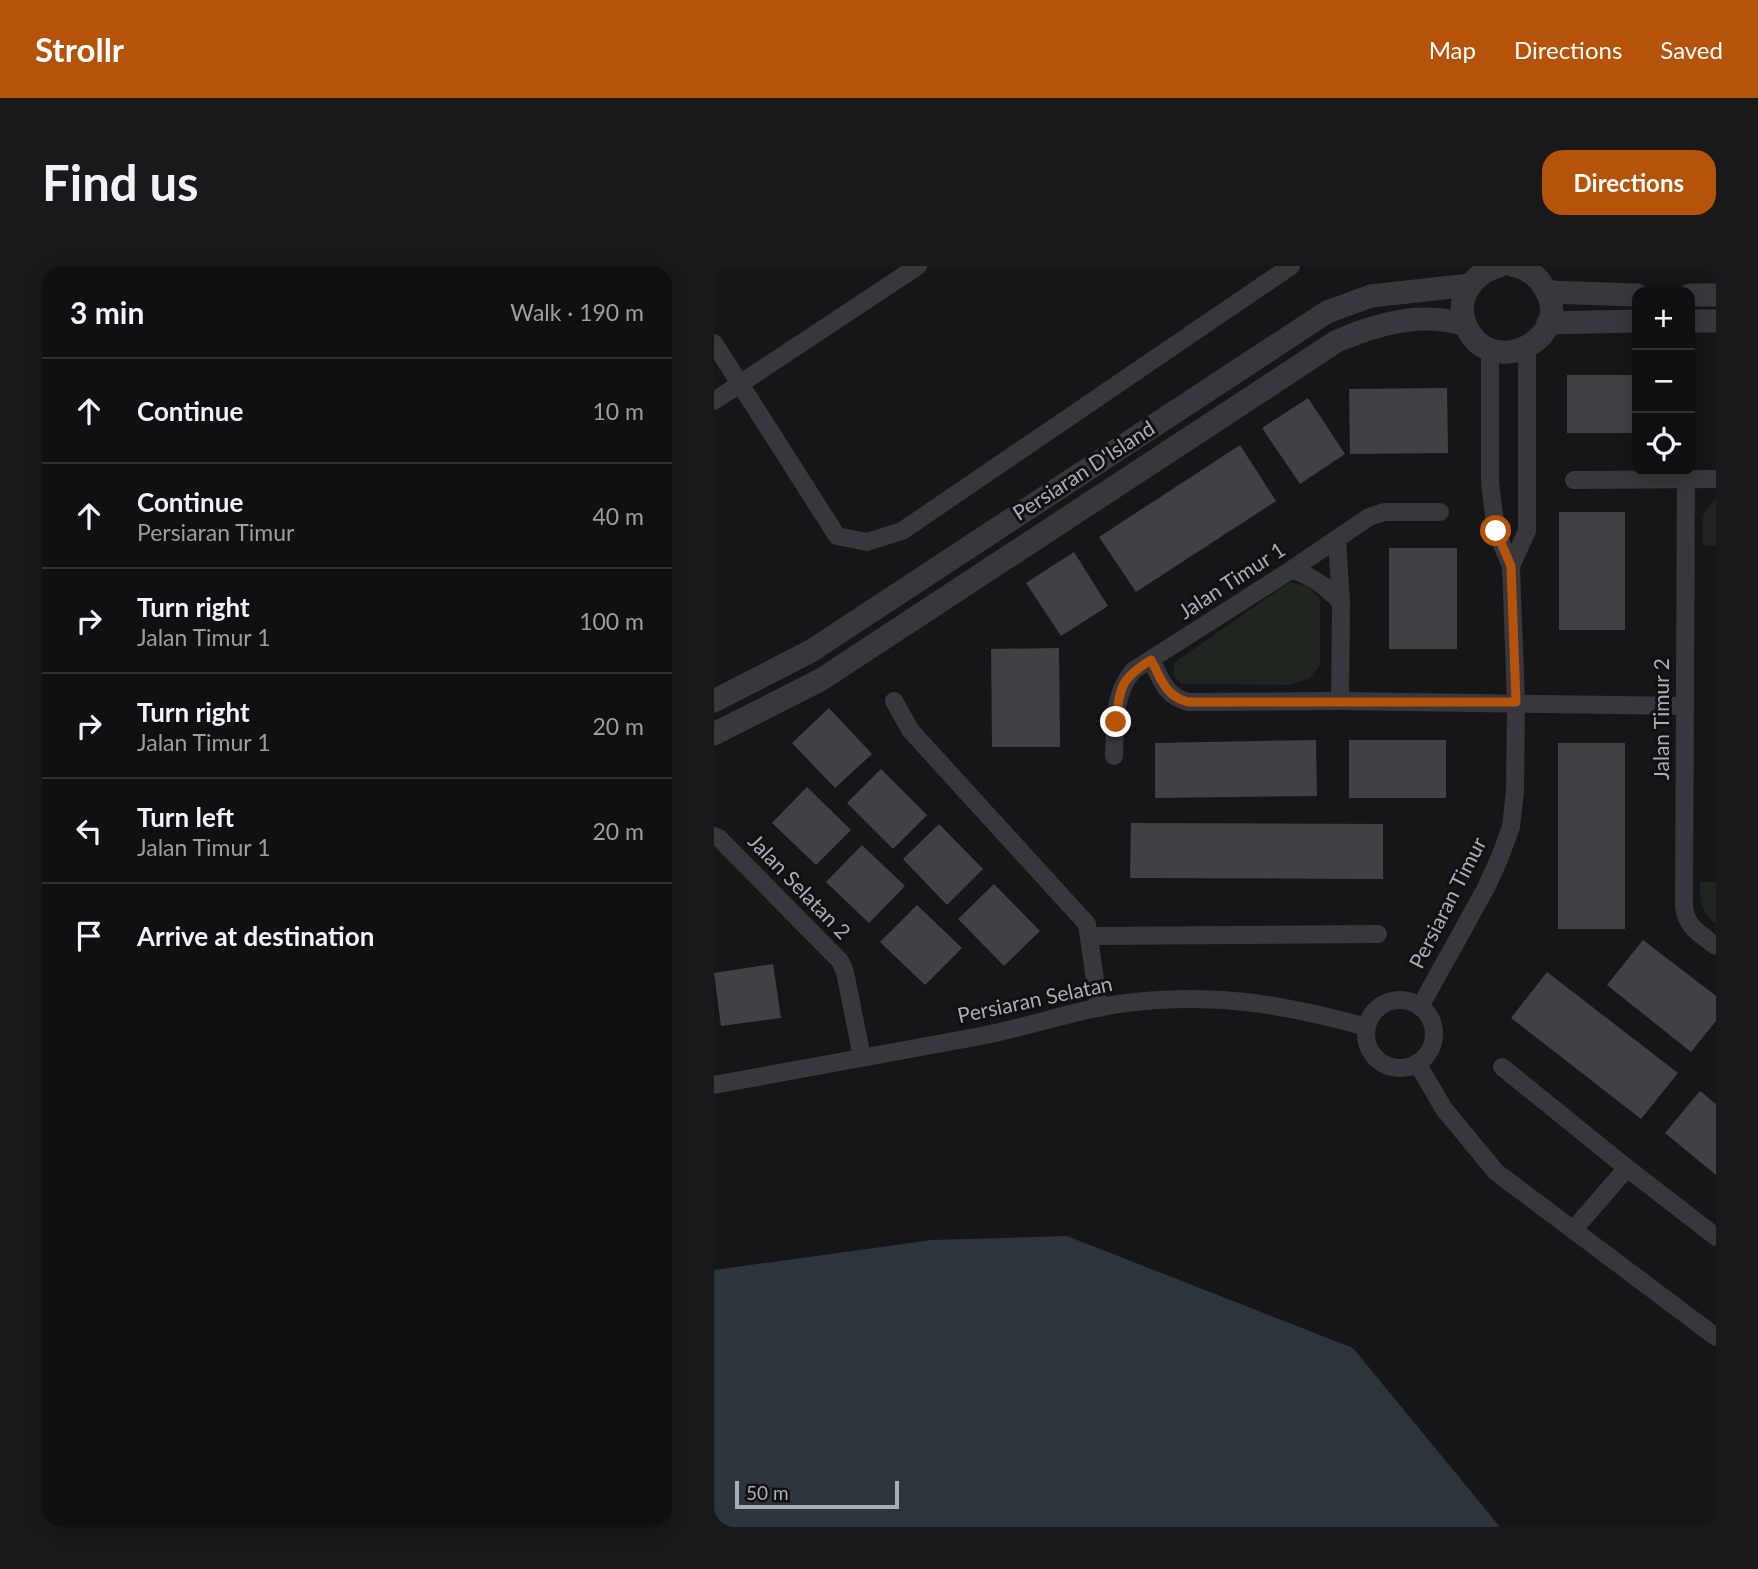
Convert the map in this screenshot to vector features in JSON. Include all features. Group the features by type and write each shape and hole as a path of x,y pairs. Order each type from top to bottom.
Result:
{"street":[{"path":"714,401 918,266"},
{"path":"714,343 837,536 867,542 902,531 1290,266"},
{"path":"1508,267 1534,275 1547,292 1550,302 1544,333 1527,348 1509,353 1490,350 1480,344 1465,326 1462,305 1469,285 1483,272 1508,267"},
{"name":"Persiaran D'Island","path":"714,701 811,651 1327,312 1371,296 1469,285"},
{"path":"1547,292 1632,295"},
{"path":"1695,295 1716,295"},
{"name":"Persiaran D'Island","path":"714,734 822,679 1337,341 1396,321 1452,321 1465,326"},
{"path":"1548,323 1632,321"},
{"path":"1695,321 1716,321"},
{"path":"1511,566 1527,531 1527,348"},
{"path":"1490,350 1490,483 1496,531 1511,566"},
{"name":"Jalan Timur 2","path":"1686,478 1684,906 1685,918 1691,928 1716,946"},
{"path":"1574,480 1716,479"},
{"name":"Jalan Timur 1","path":"1114,756 1119,698 1125,680 1151,660 1369,517 1384,512 1440,512"},
{"path":"1337,539 1341,602 1339,701"},
{"name":"Persiaran Timur","path":"1420,1007 1486,888 1511,827 1515,791 1516,702 1511,566"},
{"path":"1291,570 1306,574 1325,586 1341,602"},
{"path":"1151,660 1166,689 1174,698 1188,702 1516,702 1685,706"},
{"path":"894,701 911,731 1087,924 1099,1008"},
{"name":"Jalan Selatan 2","path":"714,836 719,838 840,961 845,972 862,1057"},
{"path":"1089,936 1378,934"},
{"name":"Persiaran Selatan","path":"714,1085 983,1036 1099,1008 1164,1000 1243,1000 1315,1012 1367,1027"},
{"path":"1399,1000 1420,1007 1433,1024 1432,1047 1426,1056 1407,1067 1385,1064 1376,1058 1367,1038 1367,1027 1378,1008 1399,1000"},
{"path":"1417,1063 1444,1109 1496,1172 1716,1337"},
{"path":"1502,1067 1716,1237"},
{"path":"1574,1230 1627,1168"}],"shaded area":[{"path":"1716,499 1716,546 1703,545 1704,514"},
{"path":"1290,582 1307,586 1320,599 1320,665 1309,679 1289,685 1182,684 1173,675 1175,662"},
{"path":"1700,882 1716,882 1716,924 1702,906"},
{"path":"1067,1236 1353,1348 1500,1527 714,1527 714,1270 932,1240"}],"building":[{"path":"1567,375 1632,375 1632,433 1567,433"},
{"path":"1447,388 1448,453 1350,454 1349,389"},
{"path":"1308,398 1345,454 1300,484 1262,428"},
{"path":"1240,445 1276,501 1136,592 1099,537"},
{"path":"1559,512 1625,512 1625,630 1559,630"},
{"path":"1389,548 1457,548 1457,649 1389,649"},
{"path":"1074,552 1108,606 1061,636 1026,583"},
{"path":"1059,648 1060,747 992,747 991,649"},
{"path":"829,708 872,754 835,788 792,743"},
{"path":"1316,740 1317,796 1155,798 1155,743"},
{"path":"1349,740 1446,740 1446,798 1349,798"},
{"path":"1558,743 1625,743 1625,929 1558,929"},
{"path":"881,769 927,815 893,849 847,803"},
{"path":"807,787 851,830 816,865 772,823"},
{"path":"1131,823 1383,824 1383,879 1130,878"},
{"path":"939,824 983,869 947,905 903,859"},
{"path":"862,845 905,886 869,923 826,882"},
{"path":"994,884 1040,931 1004,966 958,919"},
{"path":"917,905 962,948 925,985 880,942"},
{"path":"1643,940 1716,996 1716,1021 1691,1052 1607,985"},
{"path":"773,964 781,1018 721,1026 714,973"},
{"path":"1547,972 1678,1073 1641,1119 1511,1018"},
{"path":"1700,1091 1716,1104 1716,1175 1665,1133"}],"route":[{"path":"1116,722 1125,680 1151,660 1166,689 1174,698 1188,702 1516,702 1511,566 1496,531"}]}
